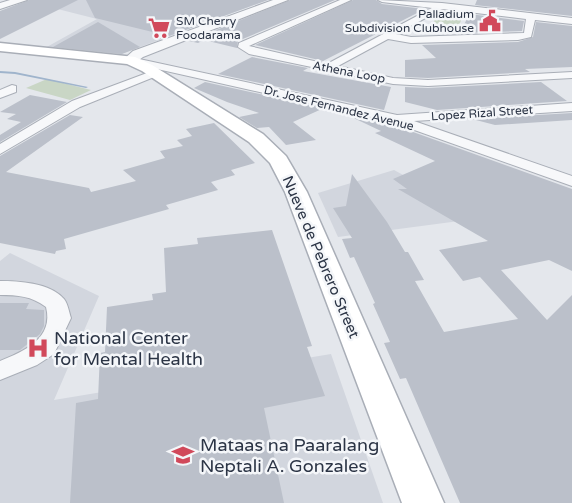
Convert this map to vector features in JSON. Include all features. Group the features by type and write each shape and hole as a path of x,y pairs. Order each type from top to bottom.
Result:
{"main road":[{"name":"Nueve de Pebrero Street","path":"0,47 142,66 256,138 279,160 296,192 423,503"}],"street":[{"path":"0,6 22,0"},
{"path":"0,150 142,66 156,47 283,0"},
{"name":"Athena Loop","path":"347,0 243,45 249,51 393,81 428,82 572,75"},
{"path":"382,0 572,21"},
{"path":"327,68 442,6"},
{"path":"389,36 420,40 518,37 528,34 531,16"},
{"name":"Dr. Jose Fernandez Avenue","path":"142,66 392,118 572,181"},
{"path":"0,94 12,89"},
{"name":"Lopez Rizal Street","path":"392,118 572,107"},
{"path":"0,288 24,288 41,292 56,302 60,318 46,348 29,359 0,371"}],"shaded area":[{"path":"267,0 121,54 45,48 97,19 26,1"},
{"path":"394,170 482,218 338,237 318,193"},
{"name":"Mataas na Paaralang Neptali A. Gonzales","path":"10,253 99,296 54,400 331,354 383,503 0,503 0,261"}],"green space":[{"path":"437,15 462,18 456,33 429,30"},
{"path":"47,79 91,90 70,100 26,88"}],"building":[{"path":"29,0 78,0 0,39 0,11"},
{"name":"SM Cherry Foodarama","path":"86,0 268,0 169,36 95,18"},
{"path":"290,0 335,0 238,41 237,48 204,40 198,43 189,41"},
{"path":"353,0 376,0 382,4 425,9 323,61 255,45"},
{"path":"477,0 572,0 572,16 475,5"},
{"path":"470,14 524,21 522,31 459,33"},
{"path":"98,22 140,47 122,54 53,47"},
{"path":"536,22 572,26 572,67 525,69 530,72 428,78 405,77 405,60 436,58 422,45 518,42 533,37"},
{"path":"252,57 308,68 303,71 391,87 384,110 218,74"},
{"path":"205,82 324,108 293,122 316,140 286,145 269,127 257,128 239,117 259,113 194,88"},
{"path":"541,82 567,101 437,110 405,102 405,87 428,88"},
{"path":"30,95 67,102 0,142 0,135 21,122 7,119 16,114 0,112"},
{"path":"343,113 388,123 572,189 572,271 549,260 501,270 547,320 572,295 572,503 460,503 406,378 400,379 384,343 390,342 373,304 375,303 354,257 350,258 342,239 352,238 333,208 346,206 352,174 387,222 405,252 408,252 424,280 415,281 444,332 518,319 480,277 463,281 439,250 488,241 398,189 407,189 393,179 435,161 375,133 381,131"},
{"path":"572,113 572,120 495,125 472,119"},
{"path":"70,115 83,117 6,172 89,188 91,192 136,181 123,170 165,158 160,151 183,146 177,140 192,136 186,129 214,123 255,163 231,170 235,175 211,182 218,190 166,205 169,209 64,239 66,249 56,251 55,254 0,243 0,156"},
{"path":"272,230 312,346 307,347 325,396 264,408 284,503 70,503 76,403 98,399 100,353 105,352 107,307 153,300 152,294 166,292 164,248 198,244 197,238"},
{"path":"0,303 29,303 26,309 44,310 44,326 40,334 20,350 0,350"}],"waterway":[{"path":"0,72 15,73 86,87"}],"place":[{"name":"Palladium Subdivision Clubhouse","path":"490,21"},
{"name":"SM Cherry Foodarama","path":"159,28"},
{"name":"National Center for Mental Health","path":"38,348"},
{"name":"Mataas na Paaralang Neptali A. Gonzales","path":"183,455"}]}
